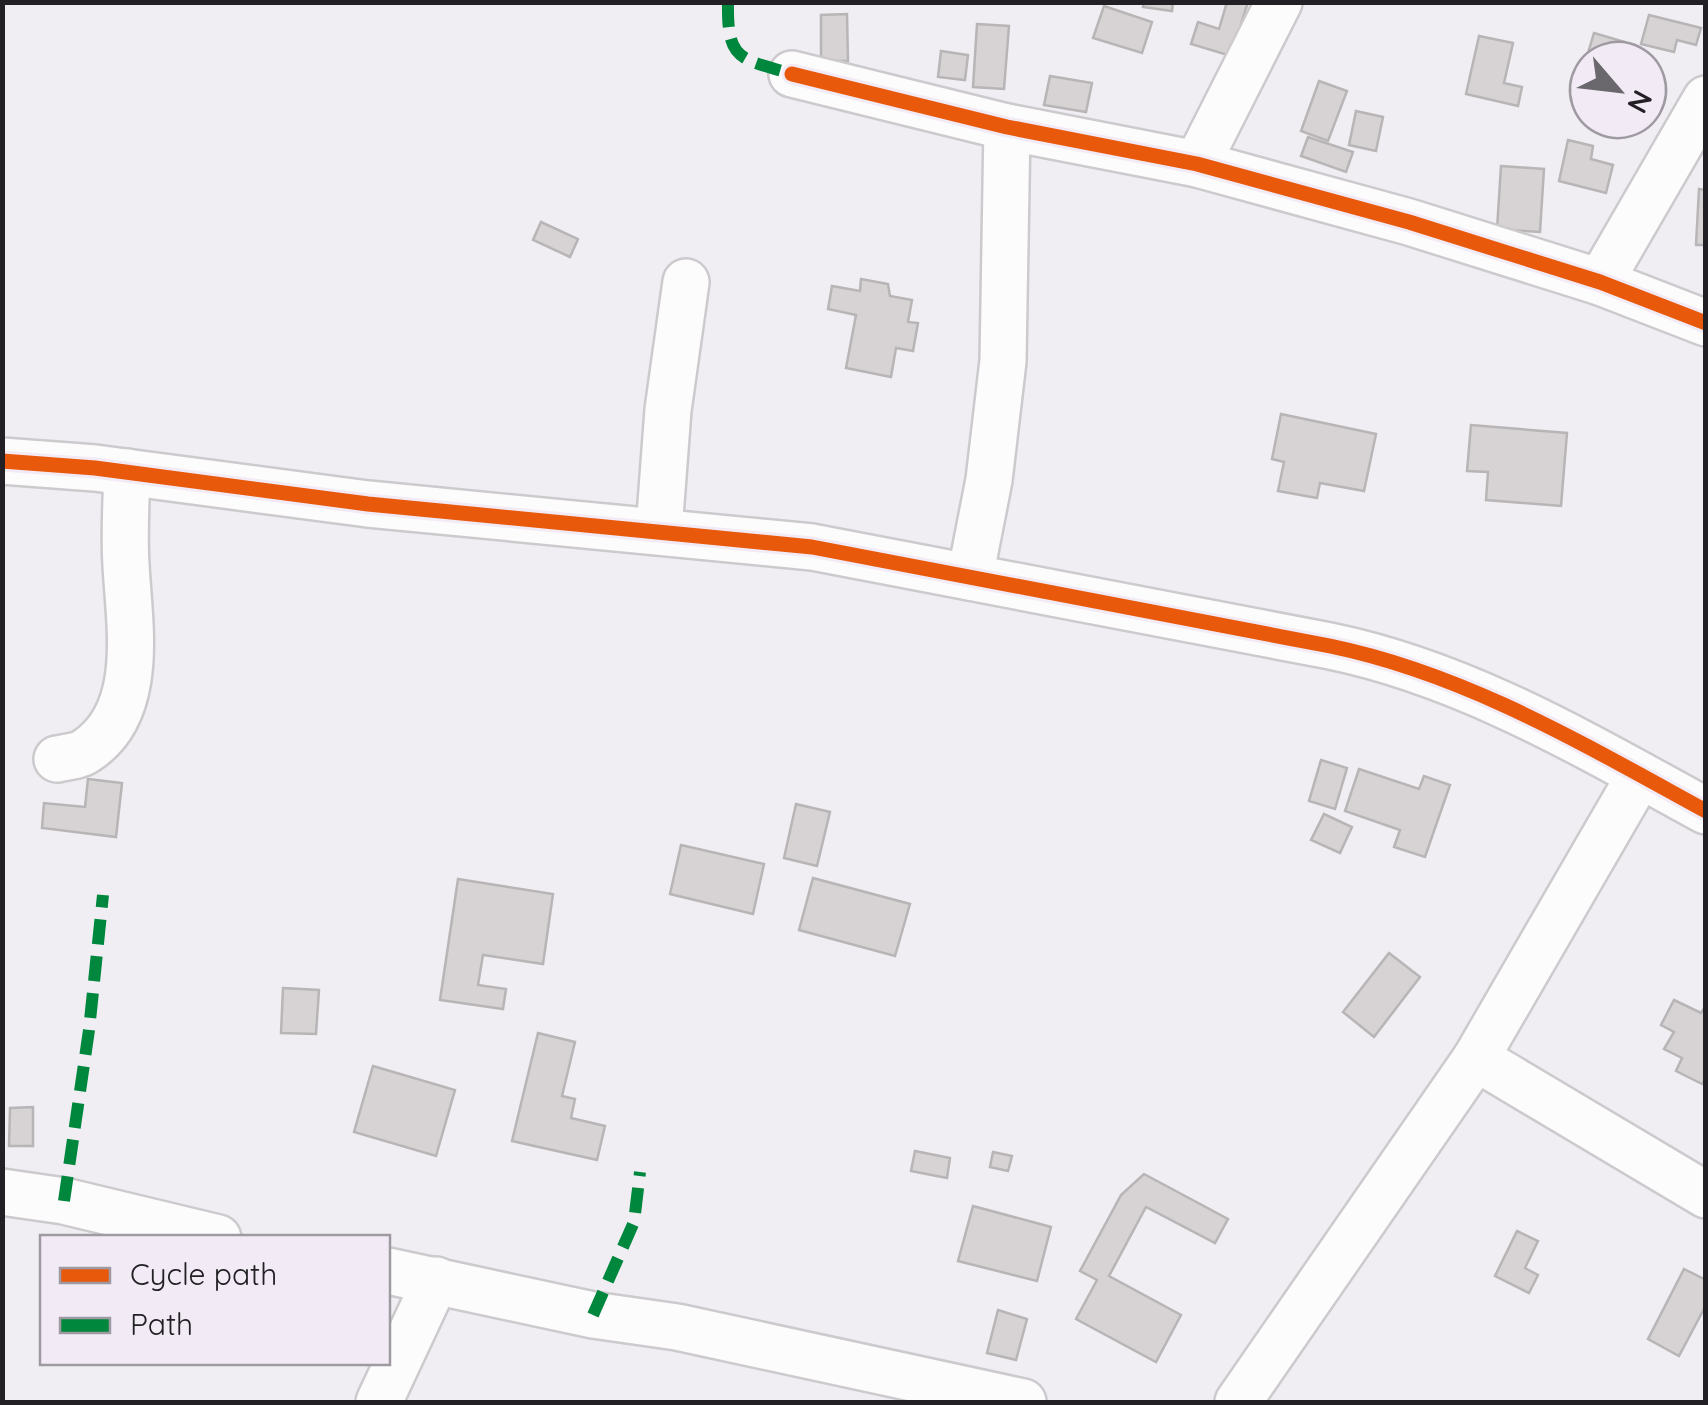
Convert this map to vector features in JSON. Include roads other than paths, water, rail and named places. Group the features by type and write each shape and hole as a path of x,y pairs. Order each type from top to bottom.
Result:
{"street":[{"path":"1197,164 1278,2"},
{"path":"792,74 1007,127 1197,164 1409,222 1600,282 1706,323"},
{"path":"1600,282 1706,99"},
{"path":"970,577 988,480 1003,361 1007,127"},
{"path":"659,530 668,410 686,282"},
{"path":"2,462 127,472 368,504 812,547 1386,657 1504,704 1706,812"},
{"path":"57,759 86,752 111,726 128,682 130,645 124,535 127,472"},
{"path":"1238,1402 1476,1058 1640,775"},
{"path":"1476,1058 1706,1196"},
{"path":"2,1192 64,1202 205,1235"},
{"path":"390,1270 593,1315 677,1327 1023,1402"},
{"path":"379,1402 436,1280"}]}
